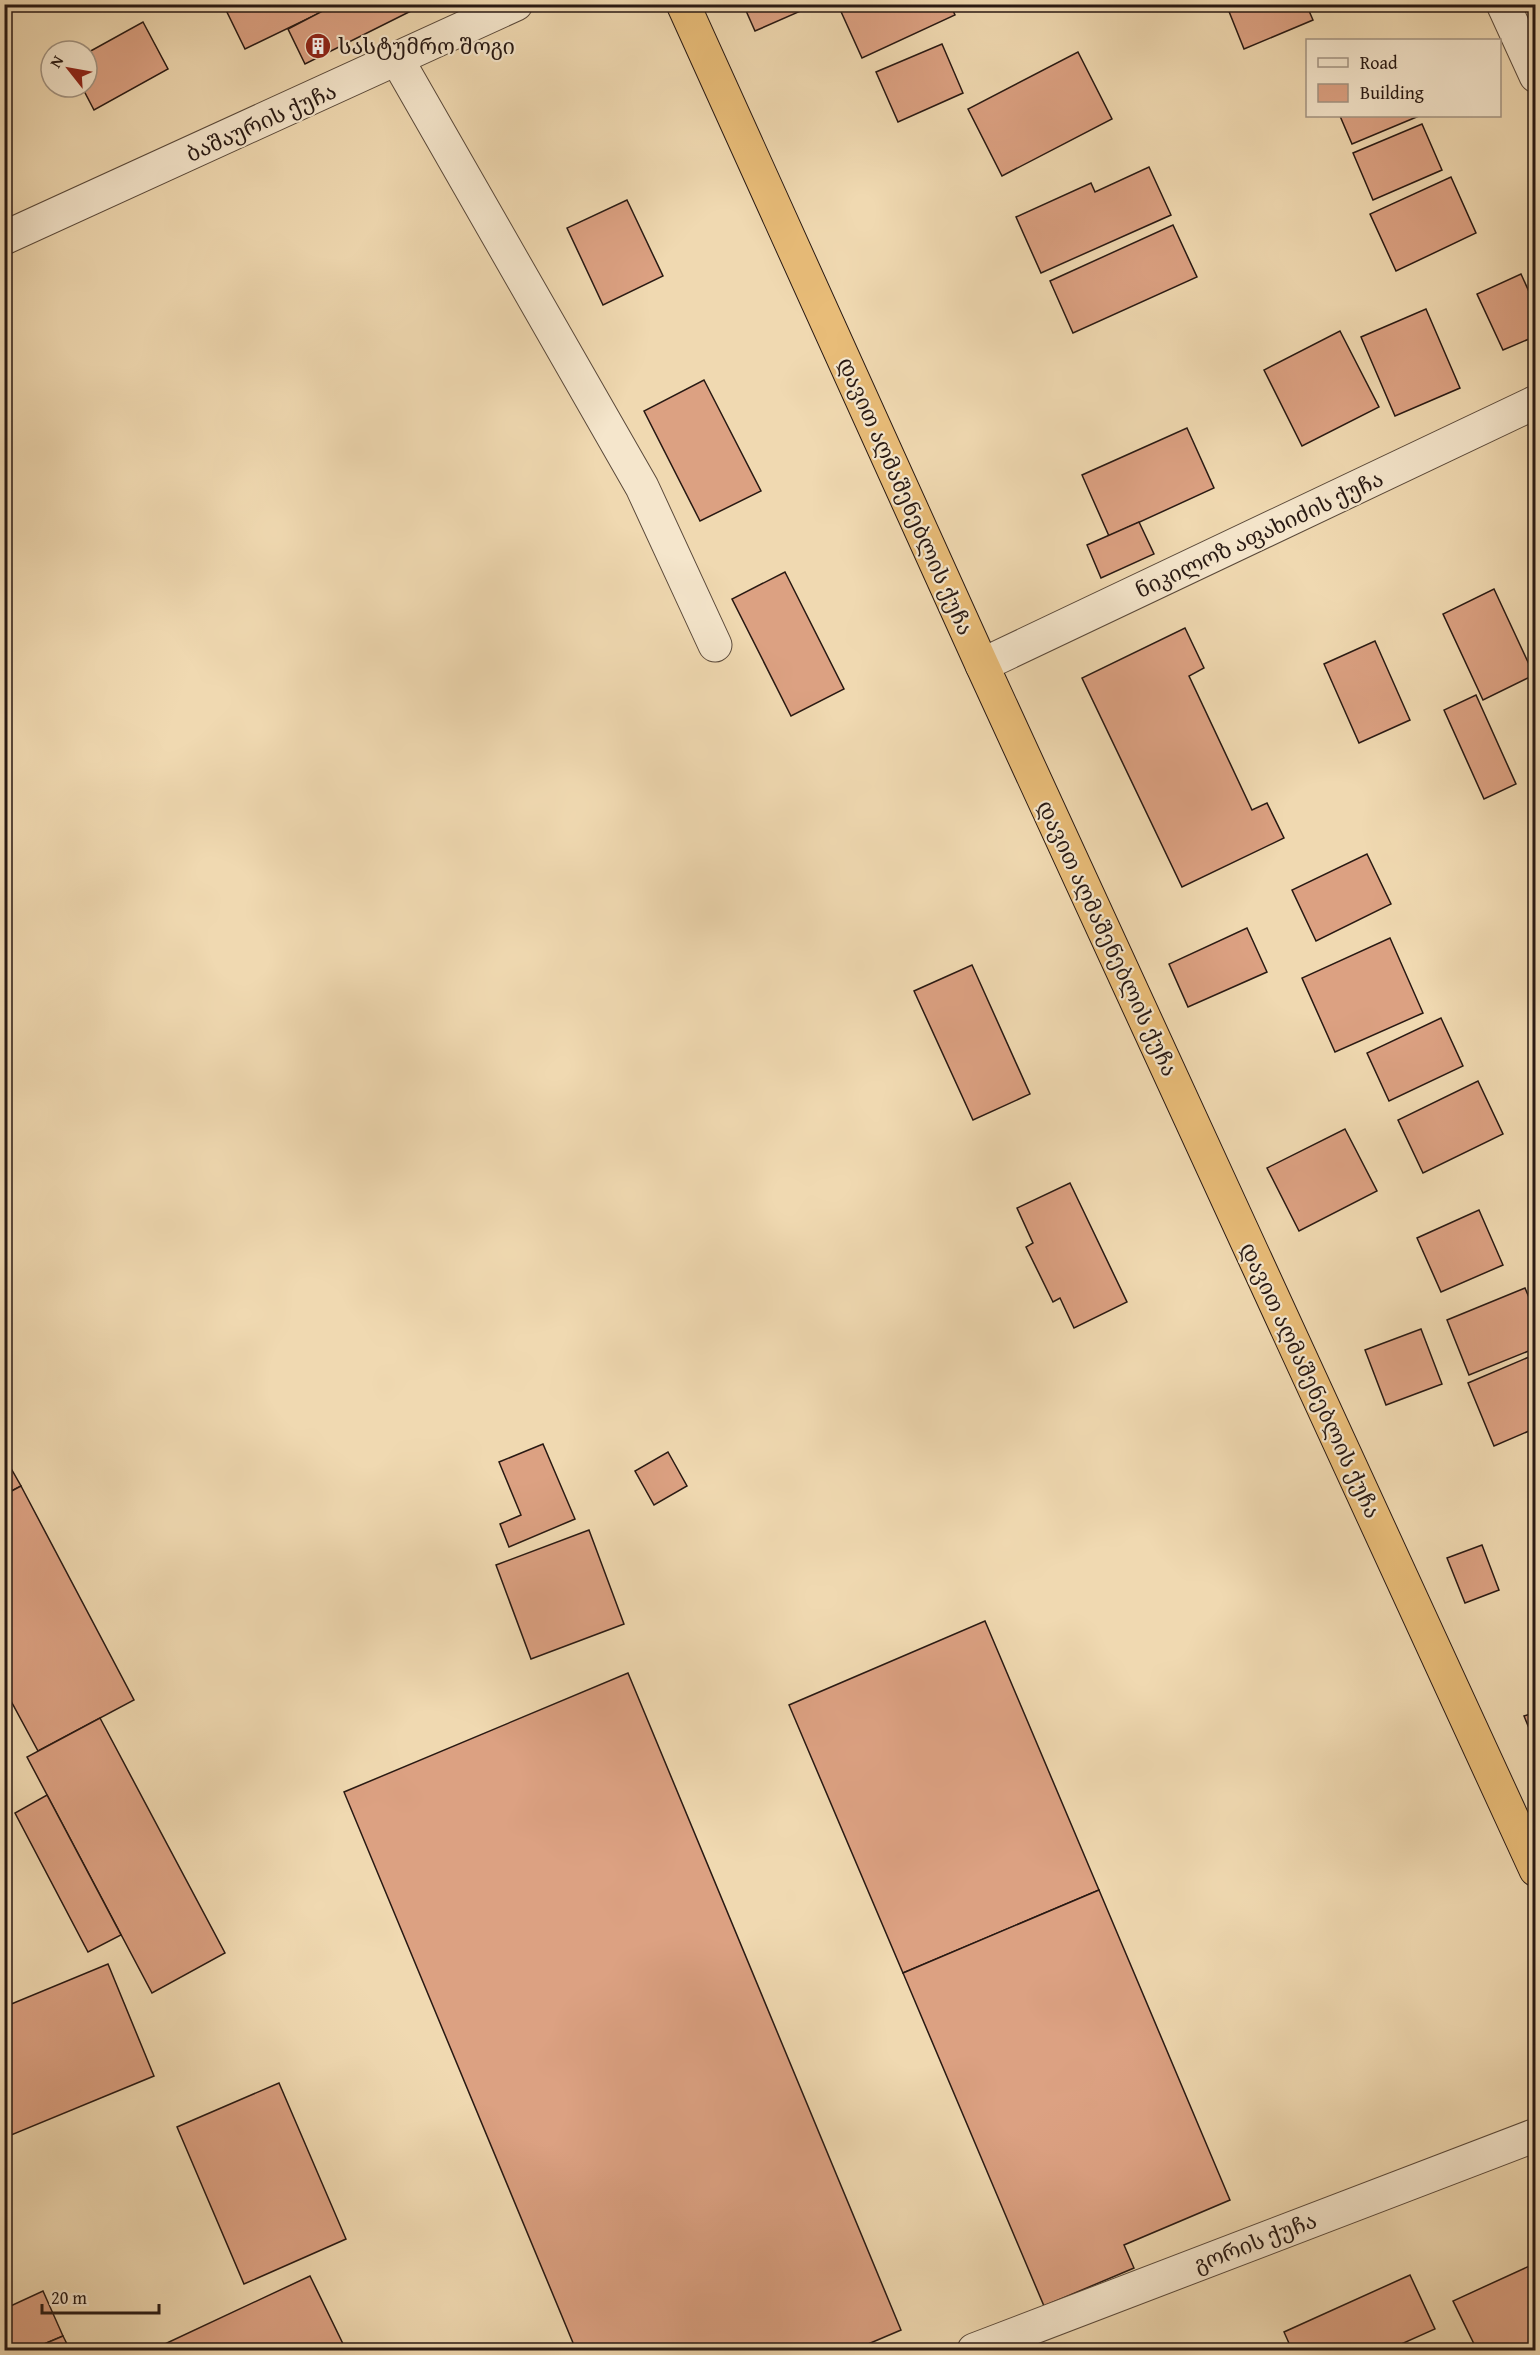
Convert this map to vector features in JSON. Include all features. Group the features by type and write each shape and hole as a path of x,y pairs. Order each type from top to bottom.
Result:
{"highway":[{"name":"დავით აღმაშენებლის ქუჩა","path":"683,4 982,665 1536,1870"}],"street":[{"name":"ბაშაურის ქუჩა","path":"4,238 398,61 516,4"},
{"path":"1503,4 1536,76"},
{"path":"398,61 642,487 715,645"},
{"name":"ნიკილოზ აფახიძის ქუჩა","path":"982,665 1536,402"},
{"name":"გორის ქუჩა","path":"974,2350 1536,2135"}],"building":[{"path":"223,4 328,4 330,8 245,49"},
{"name":"სასტუმრო შოგი","path":"336,4 425,4 305,64 288,29"},
{"path":"743,4 800,4 803,10 755,31"},
{"path":"950,4 955,15 862,58 838,5"},
{"path":"1226,4 1306,4 1313,20 1244,49"},
{"path":"143,22 168,69 94,110 88,99 99,99 99,46"},
{"path":"942,44 963,93 898,122 876,72"},
{"path":"1078,52 1112,119 1002,176 968,109"},
{"path":"1340,117 1417,117 1352,144"},
{"path":"1422,124 1442,170 1373,200 1353,153"},
{"path":"1149,167 1171,215 1041,273 1016,217 1091,183 1095,192"},
{"path":"1451,177 1476,233 1396,271 1370,214"},
{"path":"627,200 663,276 603,305 567,228"},
{"path":"1173,225 1197,277 1073,333 1050,281"},
{"path":"1521,274 1536,307 1536,336 1503,350 1477,294"},
{"path":"1426,309 1460,388 1395,416 1361,337"},
{"path":"1340,331 1379,407 1302,446 1264,370"},
{"path":"704,380 761,491 700,521 644,411"},
{"path":"1187,428 1214,488 1109,536 1082,475"},
{"path":"1139,522 1154,554 1101,578 1087,545"},
{"path":"785,572 844,689 791,716 732,599"},
{"path":"1494,589 1534,675 1483,700 1443,614"},
{"path":"1185,628 1204,668 1189,676 1252,810 1267,803 1284,838 1182,887 1082,678"},
{"path":"1375,641 1410,720 1359,743 1324,664"},
{"path":"1476,695 1516,784 1484,799 1444,710"},
{"path":"1367,854 1391,904 1316,941 1292,890"},
{"path":"1247,928 1267,972 1188,1007 1169,964"},
{"path":"1390,938 1423,1013 1335,1052 1302,978"},
{"path":"972,965 1030,1094 973,1120 914,991"},
{"path":"1441,1018 1463,1066 1389,1101 1367,1053"},
{"path":"1478,1081 1503,1134 1423,1173 1398,1120"},
{"path":"1345,1129 1377,1191 1299,1231 1267,1168"},
{"path":"1070,1183 1127,1302 1074,1328 1060,1298 1053,1302 1026,1247 1033,1243 1017,1208"},
{"path":"1479,1210 1503,1265 1441,1292 1417,1238"},
{"path":"1525,1288 1536,1314 1536,1348 1469,1375 1447,1320"},
{"path":"1421,1329 1442,1384 1386,1405 1365,1350"},
{"path":"1536,1354 1536,1428 1494,1446 1468,1383"},
{"path":"543,1444 575,1519 509,1547 500,1524 521,1515 499,1462"},
{"path":"668,1452 687,1486 654,1505 635,1471"},
{"path":"4,1456 21,1486 4,1495"},
{"path":"21,1486 134,1700 38,1751 4,1688 4,1495"},
{"path":"589,1530 624,1624 531,1659 496,1565"},
{"path":"1482,1545 1499,1590 1465,1603 1447,1558"},
{"path":"985,1621 1099,1890 903,1973 789,1705"},
{"path":"628,1673 901,2330 854,2350 576,2350 344,1792"},
{"path":"1536,1712 1536,1745 1524,1716"},
{"path":"100,1718 225,1953 152,1993 27,1757"},
{"path":"47,1795 121,1935 88,1952 15,1813"},
{"path":"1099,1890 1230,2200 1124,2245 1134,2268 1044,2306 903,1973"},
{"path":"108,1964 154,2076 4,2138 4,2007"},
{"path":"279,2083 346,2239 244,2284 177,2127"},
{"path":"1536,2263 1536,2310 1529,2313 1536,2326 1536,2350 1477,2350 1453,2301"},
{"path":"1410,2275 1435,2329 1388,2350 1292,2350 1284,2332"},
{"path":"310,2276 346,2350 152,2350"},
{"path":"43,2291 63,2336 30,2350 4,2350 4,2309"},
{"path":"63,2336 70,2350 30,2350"}],"place":[{"name":"სასტუმრო შოგი","path":"318,46"}]}
